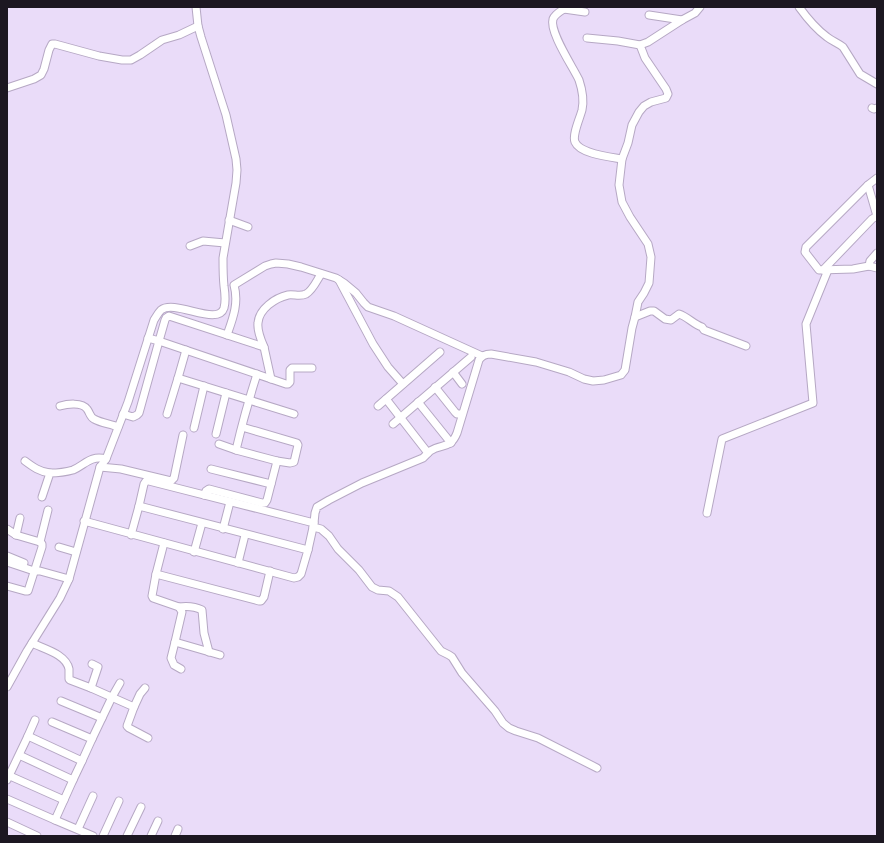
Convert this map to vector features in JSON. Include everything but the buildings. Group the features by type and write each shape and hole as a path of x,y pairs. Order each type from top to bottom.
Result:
{"street":[{"path":"7,687 60,598 69,579 100,467 106,459 123,414 154,320 161,310 169,307 194,309 208,314 220,314 224,307 223,269 225,243 236,183 236,159 226,115 198,26 196,7"},
{"path":"587,38 618,40 640,45 648,42 695,13 700,7"},
{"path":"799,7 817,29 843,47 860,74 877,84"},
{"path":"585,12 564,8 553,19 557,38 579,81 583,99 582,109 574,138 575,143 579,148 585,151 622,159"},
{"path":"649,15 682,20"},
{"path":"7,88 34,79 41,75 52,44 99,56 131,60 159,42 198,26"},
{"path":"224,287 234,285 265,266 276,263 302,267 339,280 349,286 368,307 394,316 482,356 491,354 530,361 569,372 584,379 593,381 604,380 621,375 625,370 638,302 649,283 651,257 648,244 622,202 618,185 622,159 628,143 632,125 639,112 644,106 666,98 668,94 645,58 640,45"},
{"path":"877,178 806,247 805,252 819,270 853,269 869,266 877,268"},
{"path":"707,513 722,439 813,402 806,324 825,270 872,219 877,216 868,186"},
{"path":"229,220 248,227"},
{"path":"190,246 203,241 225,243"},
{"path":"869,266 870,261 877,253"},
{"path":"223,269 231,267"},
{"path":"271,379 259,332 258,323 262,312 266,306 287,295 305,295 322,274"},
{"path":"339,280 373,344 388,367 403,384"},
{"path":"227,335 237,299 234,285"},
{"path":"635,317 650,311 654,311 665,319 671,320 679,314 696,325 702,327 704,330 746,346"},
{"path":"123,414 133,417 139,413 165,320 169,316 264,347"},
{"path":"148,338 288,384 290,382 290,370 292,368 312,368"},
{"path":"167,414 186,350"},
{"path":"378,406 440,352"},
{"path":"84,522 294,578 298,577 301,574 308,550 317,507 362,483 423,458 434,449 451,443 457,433 479,360 482,356"},
{"path":"393,424 472,357"},
{"path":"453,372 462,384"},
{"path":"236,450 249,400 258,374"},
{"path":"178,378 294,414"},
{"path":"194,428 204,386"},
{"path":"435,388 457,414 462,414"},
{"path":"216,434 226,393"},
{"path":"386,399 428,453"},
{"path":"418,402 451,443"},
{"path":"60,406 71,404 82,406 87,409 93,419 118,427"},
{"path":"219,444 277,461 290,464 294,462 298,444 242,427"},
{"path":"100,467 121,469 172,481 174,478 183,435"},
{"path":"25,461 37,469 50,474 73,470 94,458 106,459"},
{"path":"204,495 209,489 265,503 277,461"},
{"path":"211,469 271,484"},
{"path":"42,497 50,474"},
{"path":"131,535 144,484 147,481 230,502 313,525 321,529 359,570 372,587 378,590 389,591 398,597 441,651 452,657 462,673 495,711 503,723 509,728 538,738 597,768"},
{"path":"223,529 230,502"},
{"path":"138,506 245,535 308,550"},
{"path":"7,586 25,591 28,590 36,570 42,547 40,542 48,510"},
{"path":"16,535 20,518"},
{"path":"194,552 202,523"},
{"path":"7,529 16,535 40,542"},
{"path":"238,563 245,535"},
{"path":"164,543 152,596 153,598 179,607 191,606 202,610 204,633 209,652"},
{"path":"59,547 76,552"},
{"path":"8,559 36,570 69,579"},
{"path":"156,574 259,601 264,597 270,571"},
{"path":"179,607 182,612 171,658 174,665 181,669"},
{"path":"175,642 220,655"},
{"path":"32,643 62,657 69,668 70,680 134,707"},
{"path":"91,688 98,667 92,664"},
{"path":"55,820 92,739 120,683"},
{"path":"145,688 140,694 127,726 148,738"},
{"path":"61,701 102,718"},
{"path":"34,720 8,778 64,800"},
{"path":"52,722 92,739"},
{"path":"28,736 82,761"},
{"path":"19,755 73,780"},
{"path":"78,829 93,796"},
{"path":"7,799 94,836"},
{"path":"103,836 119,801"},
{"path":"127,836 141,806"},
{"path":"151,836 158,821"},
{"path":"7,822 37,836"}]}
